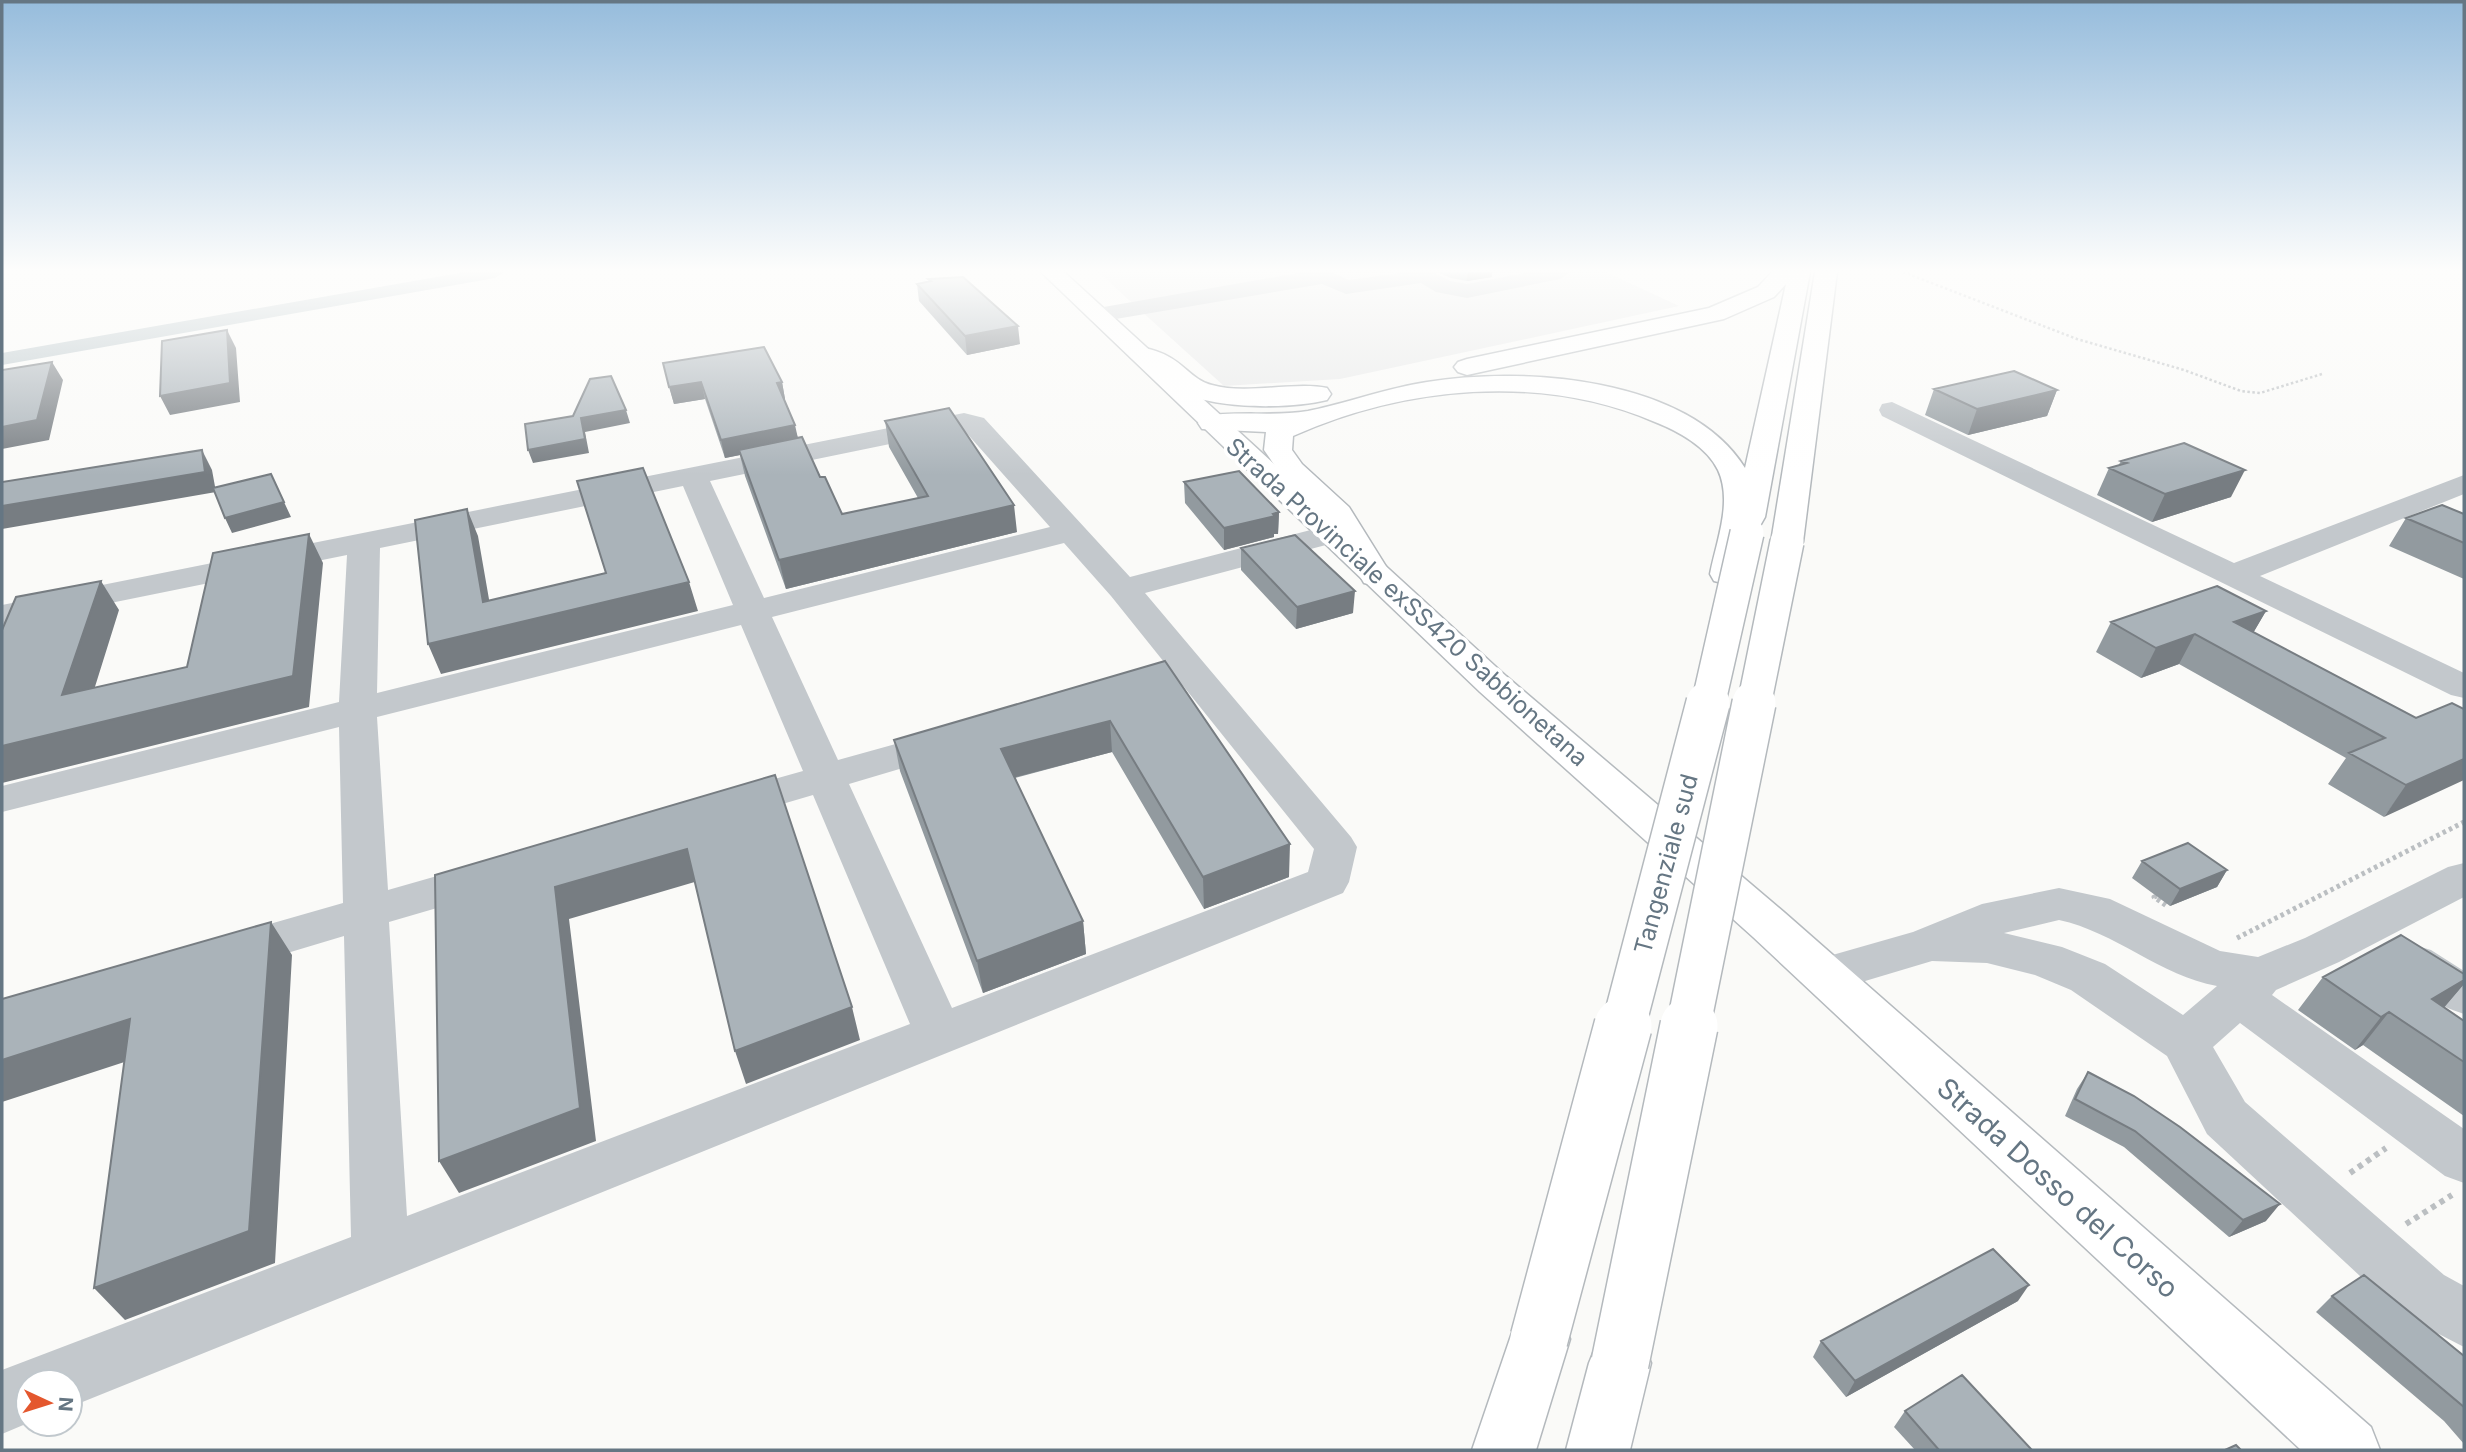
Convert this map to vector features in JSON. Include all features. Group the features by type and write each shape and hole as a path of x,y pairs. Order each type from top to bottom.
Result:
{"main road":[{"name":"Strada Provinciale exSS420 Sabbionetana","path":"1125,340 1493,684 1769,925"},
{"path":"1212,424 1250,406 1284,397 1380,386 1596,340"},
{"name":"Tangenziale sud","path":"1600,1450 1620,1363 1788,340"},
{"name":"Tangenziale sud","path":"1504,1450 1539,1339 1808,340"},
{"path":"1140,354 1161,362 1192,387 1211,394 1284,397"},
{"path":"1212,424 1273,424 1309,419 1393,395 1457,385 1556,386 1621,399 1653,409 1706,439 1723,457 1736,479 1738,503 1756,535"},
{"path":"1309,419 1280,432 1279,450 1292,470 1338,514 1376,576"},
{"name":"Strada Dosso del Corso","path":"1769,925 2348,1450"}],"street":[{"path":"1892,410 2464,687"},
{"path":"2,615 964,421 974,424 1123,589 1170,676 1336,847 1327,882 84,1370"},
{"path":"693,475 939,1035"},
{"path":"2233,575 2464,484"},
{"path":"2,799 1072,531"},
{"path":"1123,589 1330,534"},
{"path":"364,542 358,710 380,1254"},
{"path":"695,816 982,732"},
{"path":"198,962 525,866"},
{"path":"2185,1042 2250,986 2464,878"},
{"path":"1825,975 1926,946 1982,921 2059,904 2094,911 2250,986 2464,1159"},
{"path":"2362,930 2464,995"},
{"path":"1926,946 1987,947 2045,960 2088,977 2185,1042 2226,1118 2423,1295 2464,1318"}],"path":[{"path":"2080,340 2184,370 2241,391 2260,393 2322,374"},
{"path":"2371,1248 2464,1188"}],"shaded area":[{"path":"1173,340 1522,340 1340,379 1224,386"}],"building":[{"path":"228,340 230,383 160,396 162,341"},
{"path":"764,347 782,382 777,383 795,425 721,440 701,382 669,387 663,363"},
{"path":"52,362 37,420 2,427 2,370"},
{"path":"2014,371 2057,390 1977,409 1934,389"},
{"path":"611,376 626,410 581,418 585,439 528,450 525,424 573,416 590,379"},
{"path":"949,408 1014,505 779,560 739,450 802,437 820,477 825,477 842,514 928,496 885,421"},
{"path":"2184,443 2245,470 2165,494 2109,468 2127,463 2121,461"},
{"path":"202,450 205,472 2,506 2,482"},
{"path":"643,468 689,582 428,644 415,520 467,509 483,602 606,573 577,481"},
{"path":"1239,471 1279,512 1273,514 1275,516 1224,528 1184,482"},
{"path":"271,474 284,502 225,518 213,488"},
{"path":"2442,505 2464,514 2464,543 2406,518"},
{"path":"309,534 293,676 2,746 2,630 16,597 101,581 62,695 187,667 213,553"},
{"path":"1295,535 1355,591 1297,607 1241,548"},
{"path":"2217,586 2266,611 2234,622 2416,718 2452,703 2464,709 2464,759 2406,785 2349,753 2385,738 2195,634 2156,648 2111,622"},
{"path":"1165,661 1290,844 1203,877 1110,721 1001,749 1083,921 977,961 894,740"},
{"path":"775,775 852,1007 735,1051 687,849 555,887 580,1108 439,1161 435,875"},
{"path":"2188,843 2227,870 2180,889 2142,861"},
{"path":"271,922 249,1231 94,1288 130,1019 2,1060 2,999"},
{"path":"2401,935 2464,974 2464,980 2432,999 2464,1021 2464,1062 2389,1012 2381,1017 2323,977"},
{"path":"2088,1072 2134,1096 2180,1127 2280,1204 2243,1220 2135,1131 2075,1099"},
{"path":"1993,1249 2029,1285 1855,1381 1821,1341"},
{"path":"2364,1275 2464,1356 2464,1407 2332,1296"},
{"path":"1962,1375 2032,1450 1939,1450 1905,1411"},
{"path":"2236,1445 2241,1450 2225,1450"}],"waterway":[{"path":"2,359 111,340"}]}
